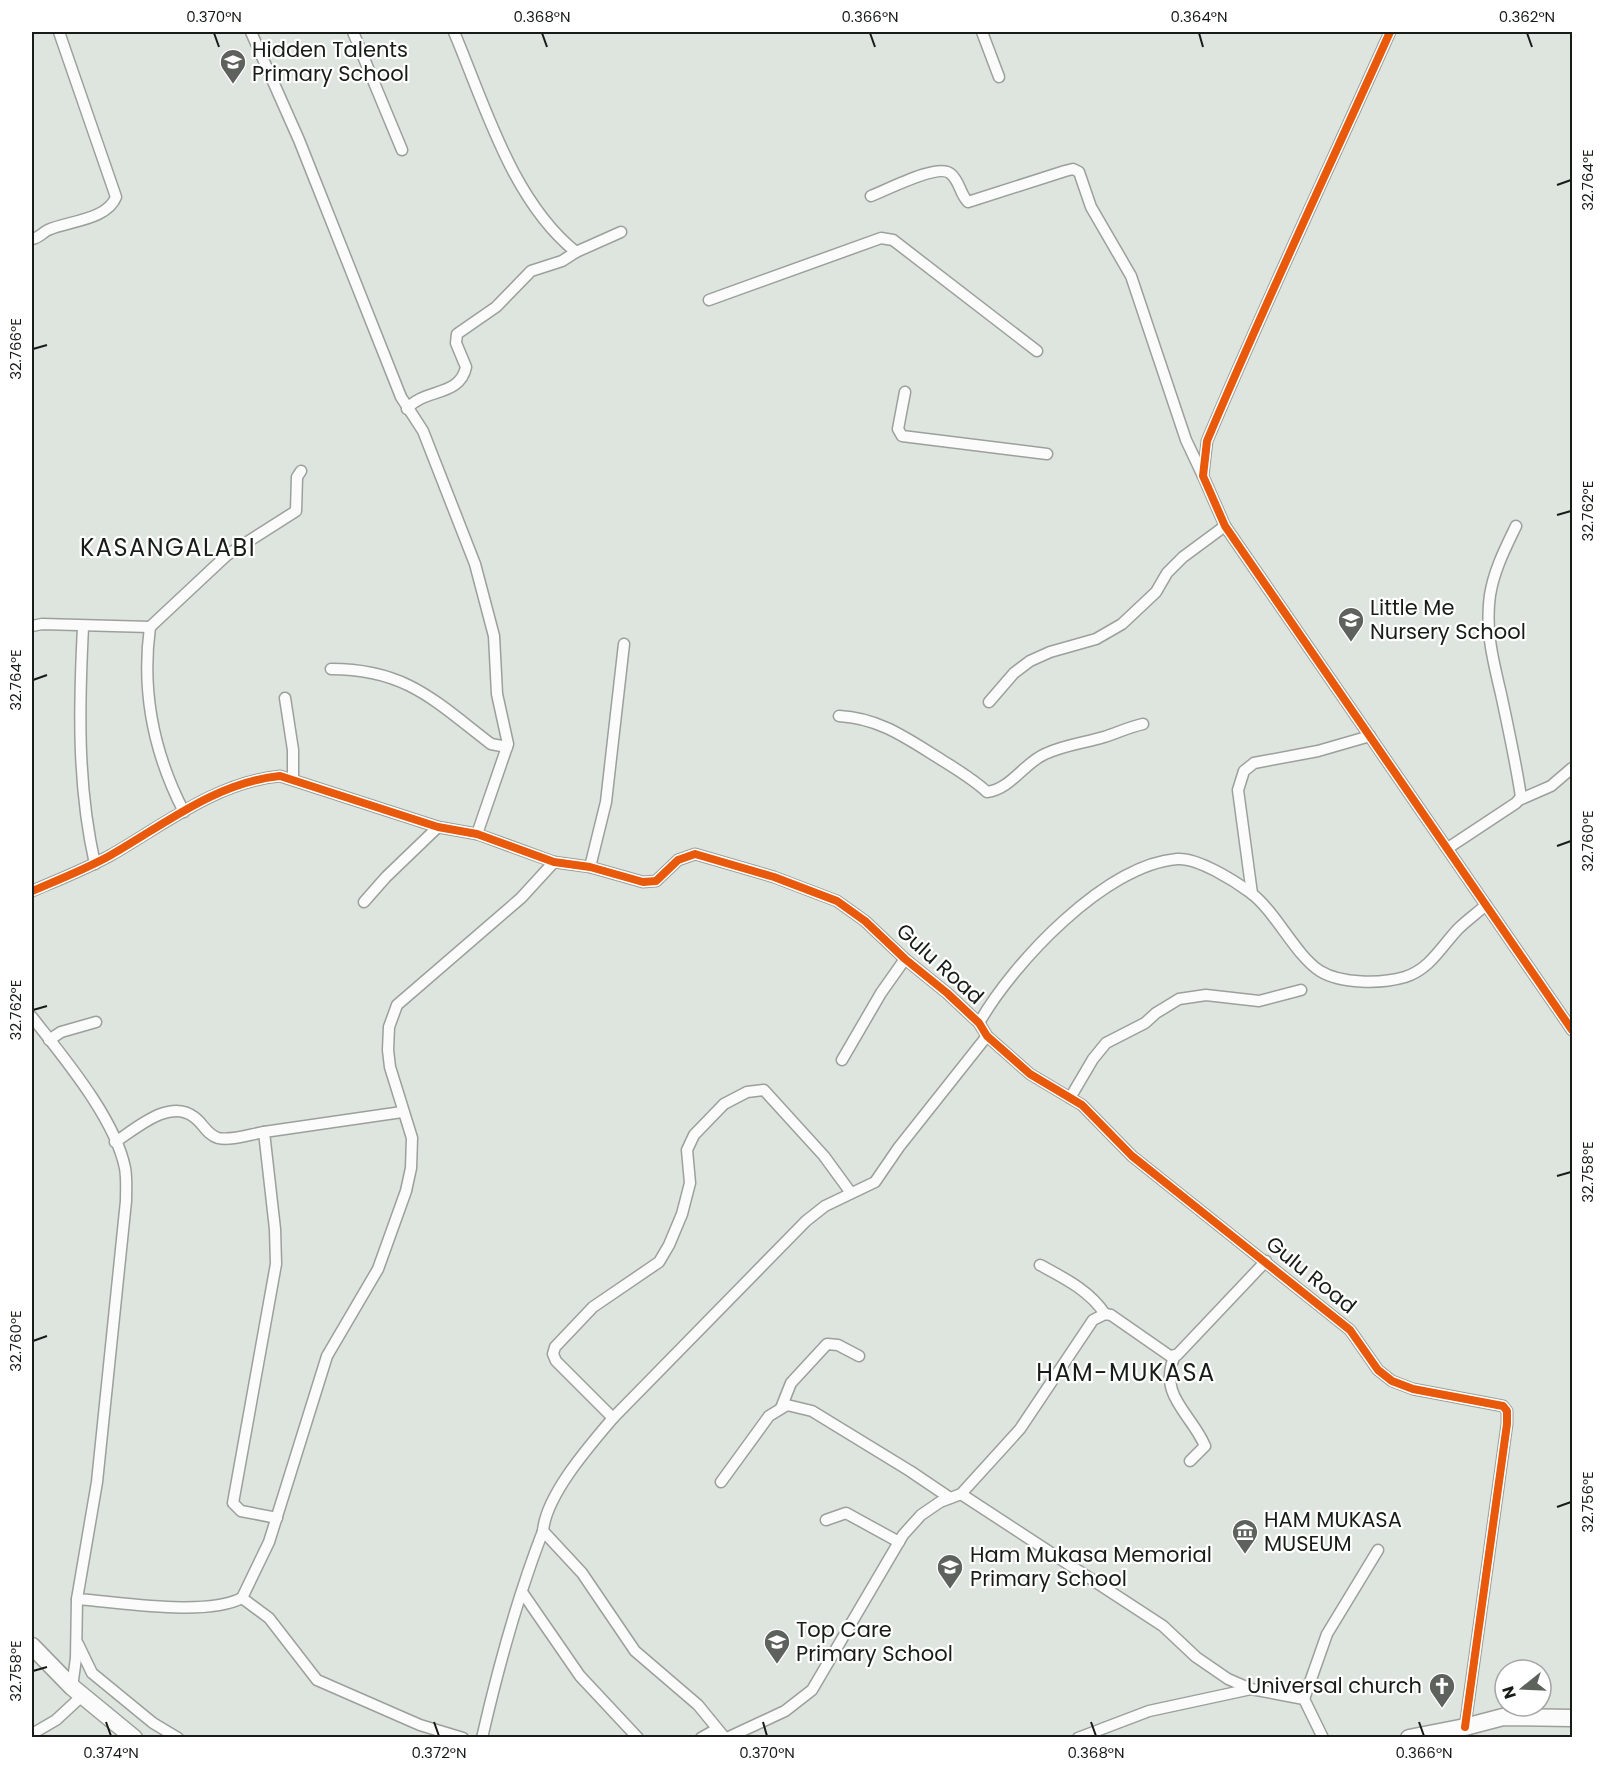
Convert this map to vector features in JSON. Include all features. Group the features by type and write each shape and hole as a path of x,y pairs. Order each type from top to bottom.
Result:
{"main road":[{"path":"32,1646 77,1691 134,1737"},
{"path":"1409,1737 1503,1717 1572,1718"}],"street":[{"path":"32,239 47,231 106,211 116,197 59,32"},
{"path":"251,32 299,141 407,409 423,431 475,564 491,615 497,694 506,729 507,747 477,834"},
{"path":"353,32 402,150"},
{"path":"454,32 502,151 554,235 576,252"},
{"path":"981,32 999,77"},
{"path":"1203,476 1207,441 1211,431 1294,238 1329,170 1390,32"},
{"path":"871,196 933,171 942,170 952,174 968,202 1065,171 1073,169 1079,172 1091,207 1131,276 1186,440 1225,526 1572,1030"},
{"path":"407,409 417,398 441,392 462,379 466,367 456,343 457,334 496,307 531,270 562,261 576,252 621,232"},
{"path":"709,300 881,238 893,240 1037,351"},
{"path":"905,392 898,429 902,436 1047,454"},
{"path":"32,626 42,624 83,627 150,627 227,555 296,511 296,491 301,471"},
{"path":"989,702 1014,673 1030,661 1050,652 1096,639 1122,624 1149,600 1167,573 1183,557 1225,526"},
{"path":"1516,526 1498,565 1490,594 1488,622 1493,667 1519,782 1521,797 1519,800"},
{"path":"83,627 79,706 81,778 95,864"},
{"path":"150,627 146,687 157,747 168,780 184,812"},
{"path":"32,891 95,864 228,787 280,776 293,778 351,801 438,827 477,834 554,862 590,867 606,802 624,644"},
{"path":"331,669 379,673 411,684 491,744 507,747"},
{"path":"285,698 293,750 293,778"},
{"path":"839,716 867,719 896,731 955,767 987,792 1005,786 1042,755 1068,744 1106,737 1123,728 1143,724"},
{"path":"1252,894 1238,790 1244,771 1254,763 1318,751 1370,736"},
{"path":"1448,848 1519,800 1551,786 1572,768"},
{"path":"364,902 386,877 438,827"},
{"name":"Gulu Road","path":"590,867 644,882 656,881 678,860 695,854 812,890 837,901 865,921 979,1023 987,1036 1030,1074 1082,1105 1132,1156 1350,1330 1378,1370 1392,1381 1413,1389 1495,1403 1507,1411 1464,1727"},
{"path":"979,1023 1017,968 1086,902 1118,879 1152,864 1179,858 1211,868 1252,894 1319,971 1338,980 1404,977 1422,969 1458,929 1486,905"},
{"path":"77,1599 154,1606 220,1607 242,1598 269,1542 327,1356 378,1269 405,1191 411,1168 412,1138 402,1112 388,1050 389,1027 397,1005 521,898 554,862"},
{"path":"842,1060 881,993 905,959"},
{"path":"1070,1098 1106,1042 1145,1023 1156,1013 1179,999 1206,995 1259,1001 1301,990"},
{"path":"32,1017 83,1085 115,1142 125,1169 126,1201 97,1482 77,1599 77,1691 56,1719 32,1734"},
{"path":"49,1040 61,1032 96,1022"},
{"path":"482,1737 495,1680 543,1531 544,1520 563,1485 613,1418 806,1221 825,1206 875,1182 906,1138 987,1036"},
{"path":"613,1418 556,1361 553,1354 555,1347 592,1307 659,1262 669,1245 690,1183 687,1150 694,1136 724,1104 747,1092 764,1090 824,1156 850,1193"},
{"path":"115,1142 169,1111 181,1110 195,1117 208,1133 219,1138 402,1112"},
{"path":"264,1132 275,1228 276,1264 233,1503 241,1511 277,1518"},
{"path":"701,1737 723,1735 785,1711 812,1690 898,1542 921,1515 955,1496 1020,1429 1093,1320 1105,1314 1111,1315 1170,1356 1182,1353 1266,1261"},
{"path":"1040,1264 1096,1300 1105,1314"},
{"path":"781,1408 791,1383 827,1344 838,1345 859,1356"},
{"path":"1175,1355 1169,1369 1175,1401 1201,1435 1205,1446 1190,1461"},
{"path":"721,1482 769,1416 787,1405 812,1412 955,1496 1155,1620 1196,1657 1228,1679 1251,1689 1304,1699"},
{"path":"826,1520 846,1513 898,1542"},
{"path":"543,1531 582,1573 634,1651 698,1705 723,1735"},
{"path":"1323,1737 1304,1699 1327,1634 1378,1550"},
{"path":"522,1592 580,1676 638,1737"},
{"path":"242,1598 269,1618 317,1680 420,1725 463,1737"},
{"path":"77,1641 92,1673 153,1723 178,1737"},
{"path":"1078,1737 1158,1708 1251,1689"}],"cycle path":[{"path":"1390,32 1207,441 1203,476 1225,526 1572,1030"},
{"path":"32,891 101,860 213,795 257,780 280,776 438,827 477,834 554,862 590,867 643,882 656,881 678,860 695,854 774,877 837,901 865,921 905,959 947,993 979,1023 987,1036 1030,1074 1082,1105 1132,1156 1350,1330 1378,1370 1392,1381 1413,1389 1503,1406 1507,1411 1465,1727"}],"place":[{"name":"Hidden Talents Primary School","path":"233,85"},
{"name":"Little Me Nursery School","path":"1351,643"},
{"name":"HAM MUKASA MUSEUM","path":"1245,1555"},
{"name":"Ham Mukasa Memorial Primary School","path":"950,1590"},
{"name":"Top Care Primary School","path":"777,1665"},
{"name":"Universal church","path":"1442,1709"}],"district":[{"name":"KASANGALABI","path":"168,548"},
{"name":"HAM-MUKASA","path":"1126,1373"}]}
